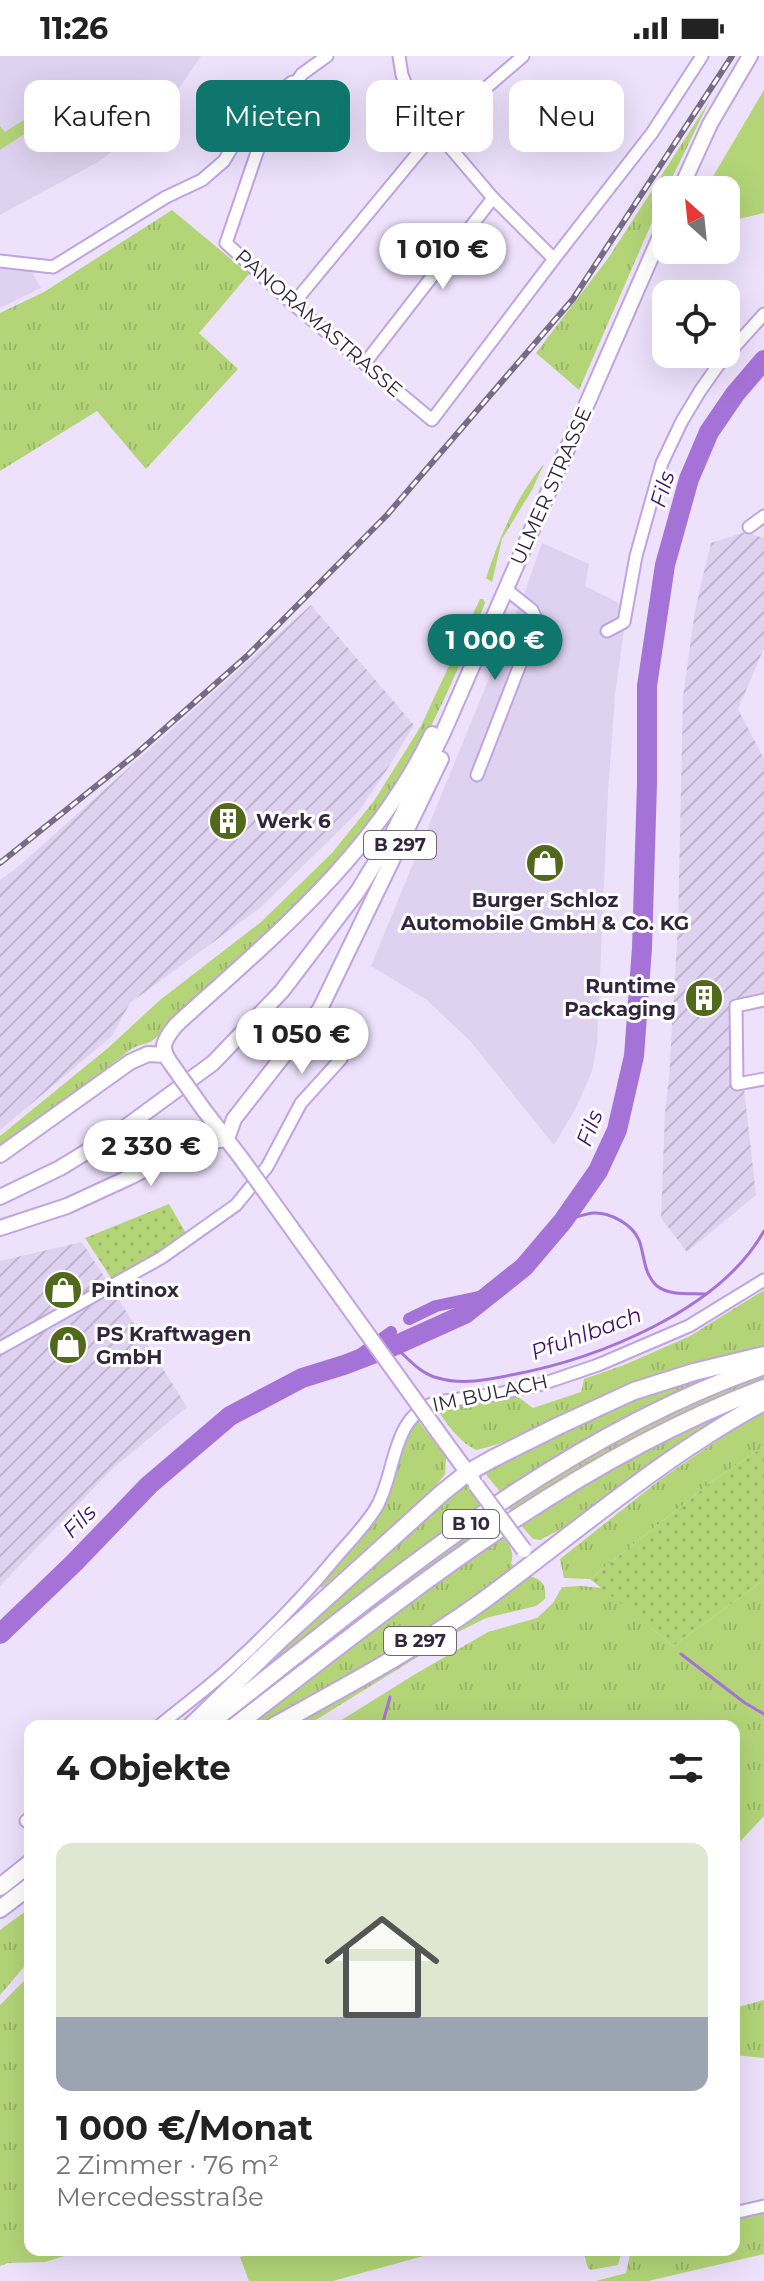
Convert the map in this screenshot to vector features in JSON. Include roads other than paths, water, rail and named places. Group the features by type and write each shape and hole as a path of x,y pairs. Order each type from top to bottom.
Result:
{"highway":[{"path":"472,1479 558,1426 634,1391 764,1355"},
{"name":"B 10","path":"214,1720 406,1571 506,1499 647,1417 697,1392 764,1366"},
{"name":"B 10","path":"243,1720 420,1585 518,1515 657,1435 710,1409 764,1388"},
{"path":"528,1556 684,1450 764,1402"},
{"name":"B 10","path":"197,1720 442,1493 472,1479"},
{"name":"B 297","path":"285,1720 390,1661 482,1601 528,1556"},
{"path":"0,1887 24,1868"},
{"path":"0,1909 24,1891"}],"main road":[{"path":"686,176 710,124 750,56"},
{"path":"730,89 762,56"},
{"name":"ULMER STRASSE","path":"0,1197 60,1168 119,1132 213,1063 282,991 358,891 418,786 468,679 652,255"},
{"name":"B 297","path":"168,1060 163,1046 176,1025 292,920 381,819 413,772 456,684 468,679 469,694 433,778 320,1009 234,1119 227,1139"},
{"path":"0,1155 130,1062 148,1054 168,1060 528,1556"},
{"path":"0,1228 67,1206 198,1143 227,1139"}],"street":[{"name":"PANORAMASTRASSE","path":"327,56 302,74 267,123 226,243 293,304 432,420 554,259"},
{"path":"399,56 404,80"},
{"path":"493,82 523,56"},
{"path":"455,152 493,198 554,259 652,133 702,56"},
{"path":"0,261 53,267 166,197 202,180 224,161 263,105 302,74"},
{"path":"293,304 419,152"},
{"path":"365,363 493,198"},
{"path":"607,631 624,622 636,556 662,463 682,421 719,364 764,314"},
{"path":"749,527 764,516"},
{"path":"477,775 537,621 532,610 507,590"},
{"path":"764,1000 736,1006 737,1084 764,1079"},
{"path":"0,1348 161,1258 236,1205 267,1167 301,1103 341,1059"},
{"name":"IM BULACH","path":"166,1720 234,1665 316,1581 373,1512 385,1492 395,1452 412,1415 437,1402 498,1394 542,1384 598,1365 689,1326 764,1280"},
{"path":"740,2212 764,2206"}],"waterway":[{"name":"Fils","path":"0,1634 149,1485 230,1416 302,1378 394,1346 465,1314 524,1267 563,1221 598,1171 617,1130 634,1056 642,948 647,686 665,565 689,479 709,432 735,394 764,360"},
{"path":"563,1221 593,1213 620,1220 636,1234 647,1270 657,1286 674,1293 706,1294"},
{"name":"Pfuhlbach","path":"394,1346 426,1373 456,1381 502,1377 545,1368 617,1344 687,1308 744,1260 764,1231"},
{"path":"409,1319 436,1306 488,1295"},
{"path":"347,1364 391,1332"},
{"path":"681,1654 764,1714"},
{"path":"384,1720 390,1697"}],"railway":[{"path":"0,863 136,754 247,656 387,515 573,299 732,56"}],"place":[{"name":"Werk 6","path":"228,821"},
{"name":"Burger Schloz Automobile GmbH & Co. KG","path":"545,863"},
{"name":"Runtime Packaging","path":"704,998"},
{"name":"Pintinox","path":"63,1290"},
{"name":"PS Kraftwagen GmbH","path":"68,1345"}]}
